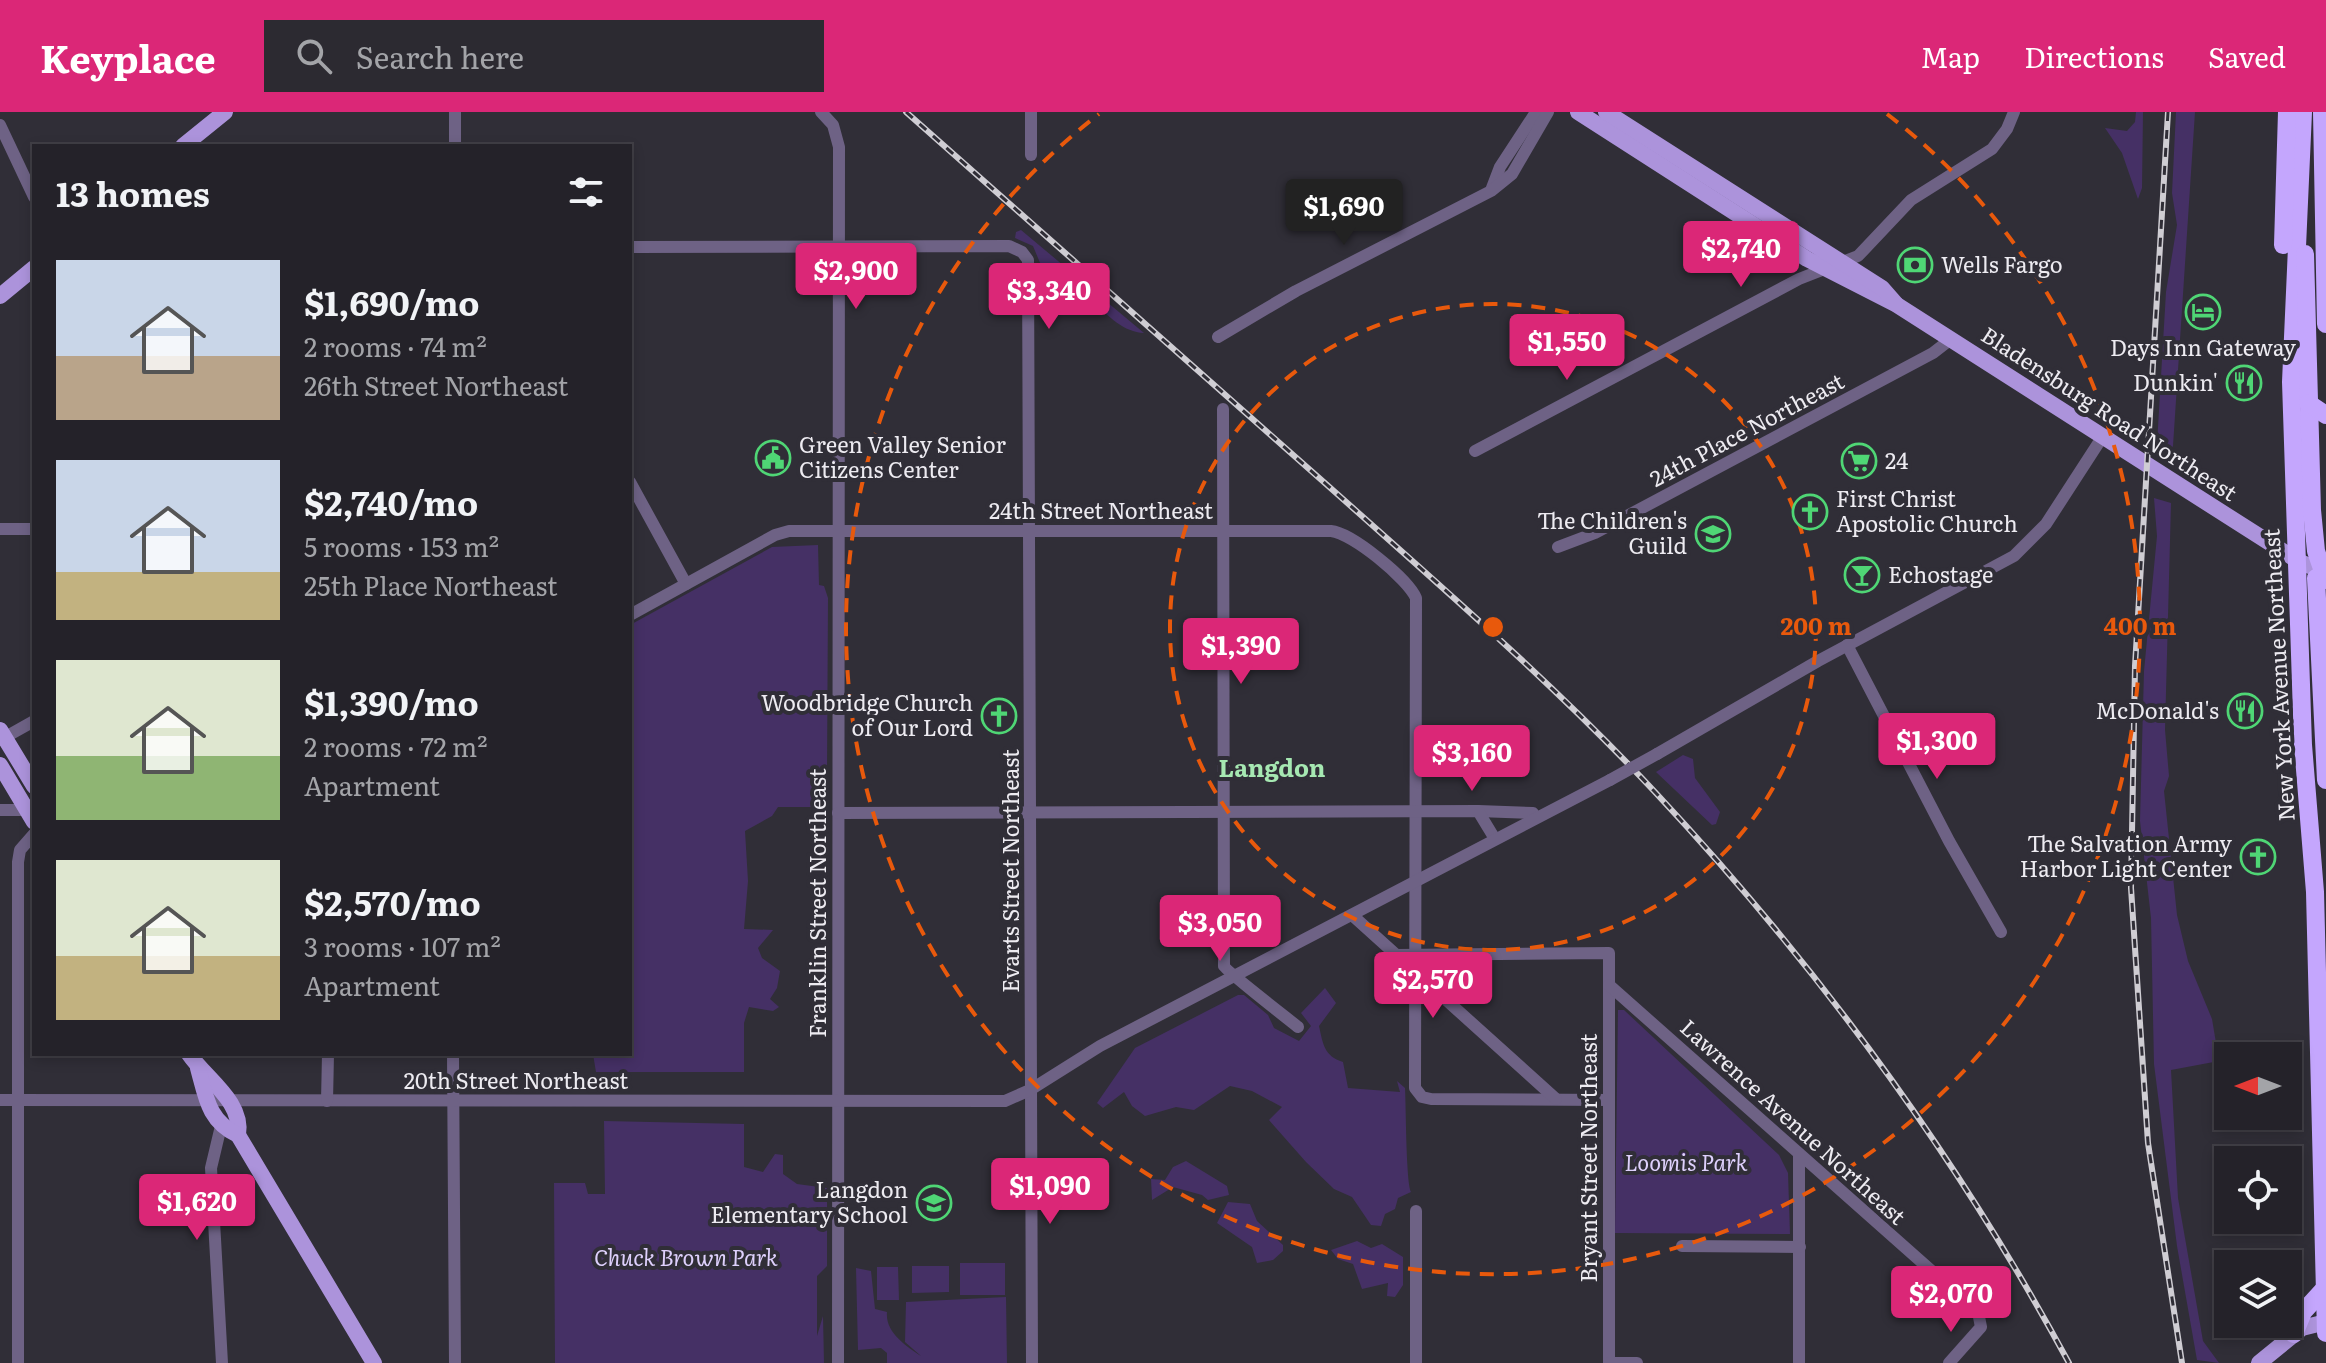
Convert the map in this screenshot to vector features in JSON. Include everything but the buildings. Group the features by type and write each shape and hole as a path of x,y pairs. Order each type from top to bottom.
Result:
{"highway":[{"path":"2287,112 2283,260 2291,321"},
{"name":"New York Avenue Northeast","path":"2303,112 2291,321 2303,745 2319,851 2326,1333"},
{"path":"2322,112 2326,324"},
{"path":"2301,136 2313,529 2323,578 2326,780"},
{"path":"2323,241 2326,216"},
{"path":"2308,403 2326,415"},
{"path":"2301,657 2322,658"},
{"path":"2302,1314 2325,1288"}],"main road":[{"path":"190,143 225,112"},
{"name":"Bladensburg Road Northeast","path":"1578,112 1841,262 1882,288 1897,305"},
{"name":"Bladensburg Road Northeast","path":"1606,112 1824,268 1897,305 2323,578"},
{"path":"0,296 32,270"},
{"path":"2,736 32,783"},
{"path":"0,765 31,812"},
{"path":"194,1061 205,1099 221,1126 238,1135"},
{"path":"194,1061 228,1099 237,1117 238,1135 373,1361 391,1363"},
{"path":"2302,1329 2310,1324 2326,1322"},
{"path":"2259,1363 2289,1338"},
{"path":"2277,1363 2290,1338"}],"street":[{"path":"455,112 455,144"},
{"name":"Franklin Street Northeast","path":"821,112 833,125 839,147 838,1363"},
{"path":"1031,112 1031,155"},
{"path":"1491,191 1500,167 1536,112"},
{"path":"1218,337 1296,291 1491,191 1512,174 1548,112"},
{"path":"1475,451 1824,268 1865,250 1885,223 1917,195 1992,149 2007,129 2014,112"},
{"path":"0,125 32,193"},
{"path":"632,247 838,246"},
{"name":"Evarts Street Northeast","path":"838,246 1009,246 1027,256 1031,271 1032,1363"},
{"name":"24th Place Northeast","path":"1558,547 1609,526 1933,353 1951,339"},
{"path":"1223,409 1224,966 1233,977 1256,990 1298,1027"},
{"name":"20th Street Northeast","path":"0,1100 1005,1101 1030,1090 1100,1046 1610,780 1847,645 2004,562 2028,546 2046,524 2103,436"},
{"path":"632,491 686,584 632,614"},
{"path":"0,529 32,529"},
{"name":"24th Street Northeast","path":"686,584 784,532 1342,532 1402,580 1416,598 1414,813"},
{"path":"1847,645 1942,829 2001,932"},
{"path":"2,736 32,722"},
{"path":"0,810 31,812"},
{"path":"1478,811 1495,839"},
{"path":"838,813 1533,813"},
{"path":"1414,813 1415,1088 1418,1094 1431,1099 1609,1100"},
{"path":"18,1363 18,862 20,850 32,836"},
{"path":"1352,915 1556,1099"},
{"name":"Bryant Street Northeast","path":"1414,954 1609,953 1609,1363"},
{"path":"1394,955 1414,954"},
{"name":"Lawrence Avenue Northeast","path":"1609,985 1978,1312 1982,1322 1949,1363"},
{"path":"327,1101 328,1056"},
{"path":"453,1056 455,1363"},
{"path":"221,1126 211,1168 222,1363"},
{"path":"1799,1154 1799,1363"},
{"path":"1416,1211 1416,1363"},
{"path":"1682,1246 1800,1247"},
{"path":"1609,1363 1637,1363"}],"green space":[{"path":"2136,112 2143,112 2142,188 2138,199 2122,153 2105,128 2127,131 2135,122"},
{"path":"2176,112 2195,112 2173,446 2169,453 2157,444 2166,292 2177,225 2172,193"},
{"path":"1021,230 1144,333 1117,323 1070,281 1057,273 1043,270 1033,246 1015,238 1016,232"},
{"path":"2154,498 2171,503 2165,730 2169,776 2164,791 2177,915 2188,961 2212,1019 2216,1042 2214,1062 2171,1070 2178,1198 2203,1341 2219,1363 2197,1360 2177,1246 2154,1064 2151,918 2140,821 2144,671 2157,536"},
{"path":"818,545 819,585 824,586 828,598 827,774 819,807 778,807 772,816 745,831 748,881 744,929 773,930 758,948 762,958 780,971 777,988 770,999 779,1007 773,1011 749,1007 744,1023 744,1072 596,1072 593,1056 632,1056 632,624 772,547"},
{"path":"1683,755 1693,759 1695,778 1720,812 1716,824 1712,825 1656,772"},
{"path":"1325,988 1336,1003 1319,1026 1320,1032 1328,1053 1343,1062 1348,1088 1400,1092 1397,1081 1405,1088 1411,1192 1398,1198 1395,1209 1385,1214 1381,1226 1371,1225 1352,1197 1334,1189 1269,1120 1282,1107 1252,1091 1230,1086 1194,1110 1176,1107 1145,1116 1132,1106 1124,1092 1103,1108 1097,1103 1135,1048 1238,995 1244,995 1268,1015 1274,1028 1299,1041 1311,1026 1301,1013"},
{"name":"Loomis Park","path":"1618,1010 1624,1010 1779,1155 1788,1173 1790,1234 1615,1233"},
{"name":"Chuck Brown Park","path":"604,1121 744,1124 744,1167 763,1172 775,1154 783,1155 783,1174 797,1184 827,1188 827,1266 817,1276 817,1336 823,1316 824,1363 555,1363 554,1183 585,1183 588,1194 605,1194"},
{"path":"1186,1161 1227,1186 1229,1195 1208,1200 1202,1195 1173,1187 1152,1200 1151,1179 1165,1180 1173,1167"},
{"path":"1228,1202 1250,1204 1257,1221 1283,1245 1283,1251 1273,1260 1257,1263 1252,1247 1217,1223"},
{"path":"1357,1241 1371,1248 1382,1244 1403,1257 1403,1285 1395,1297 1387,1296 1388,1283 1362,1289 1353,1264 1338,1259 1331,1250"},
{"path":"960,1263 1005,1263 1005,1295 960,1295"},
{"path":"912,1266 949,1266 949,1292 912,1293"},
{"path":"877,1267 898,1267 899,1300 877,1300"},
{"path":"856,1268 871,1271 875,1309 887,1312 893,1332 921,1356 905,1342 906,1302 1006,1297 1007,1363 887,1363 887,1353 881,1348 858,1350"}],"railway":[{"path":"906,112 1494,634 1654,791 1771,924 1880,1064 1980,1210 2069,1363"},
{"path":"2168,112 2135,666 2131,888 2148,1143 2182,1363"}],"place":[{"name":"Wells Fargo","path":"1915,265"},
{"name":"Days Inn Gateway","path":"2203,312"},
{"name":"Dunkin'","path":"2244,383"},
{"name":"Green Valley Senior Citizens Center","path":"773,458"},
{"name":"24","path":"1859,461"},
{"name":"First Christ Apostolic Church","path":"1810,512"},
{"name":"The Children's Guild","path":"1713,534"},
{"name":"Echostage","path":"1862,575"},
{"name":"McDonald's","path":"2245,711"},
{"name":"Woodbridge Church of Our Lord","path":"999,716"},
{"name":"The Salvation Army Harbor Light Center","path":"2258,857"},
{"name":"Langdon Elementary School","path":"934,1203"}],"district":[{"name":"Langdon","path":"1272,769"}]}
